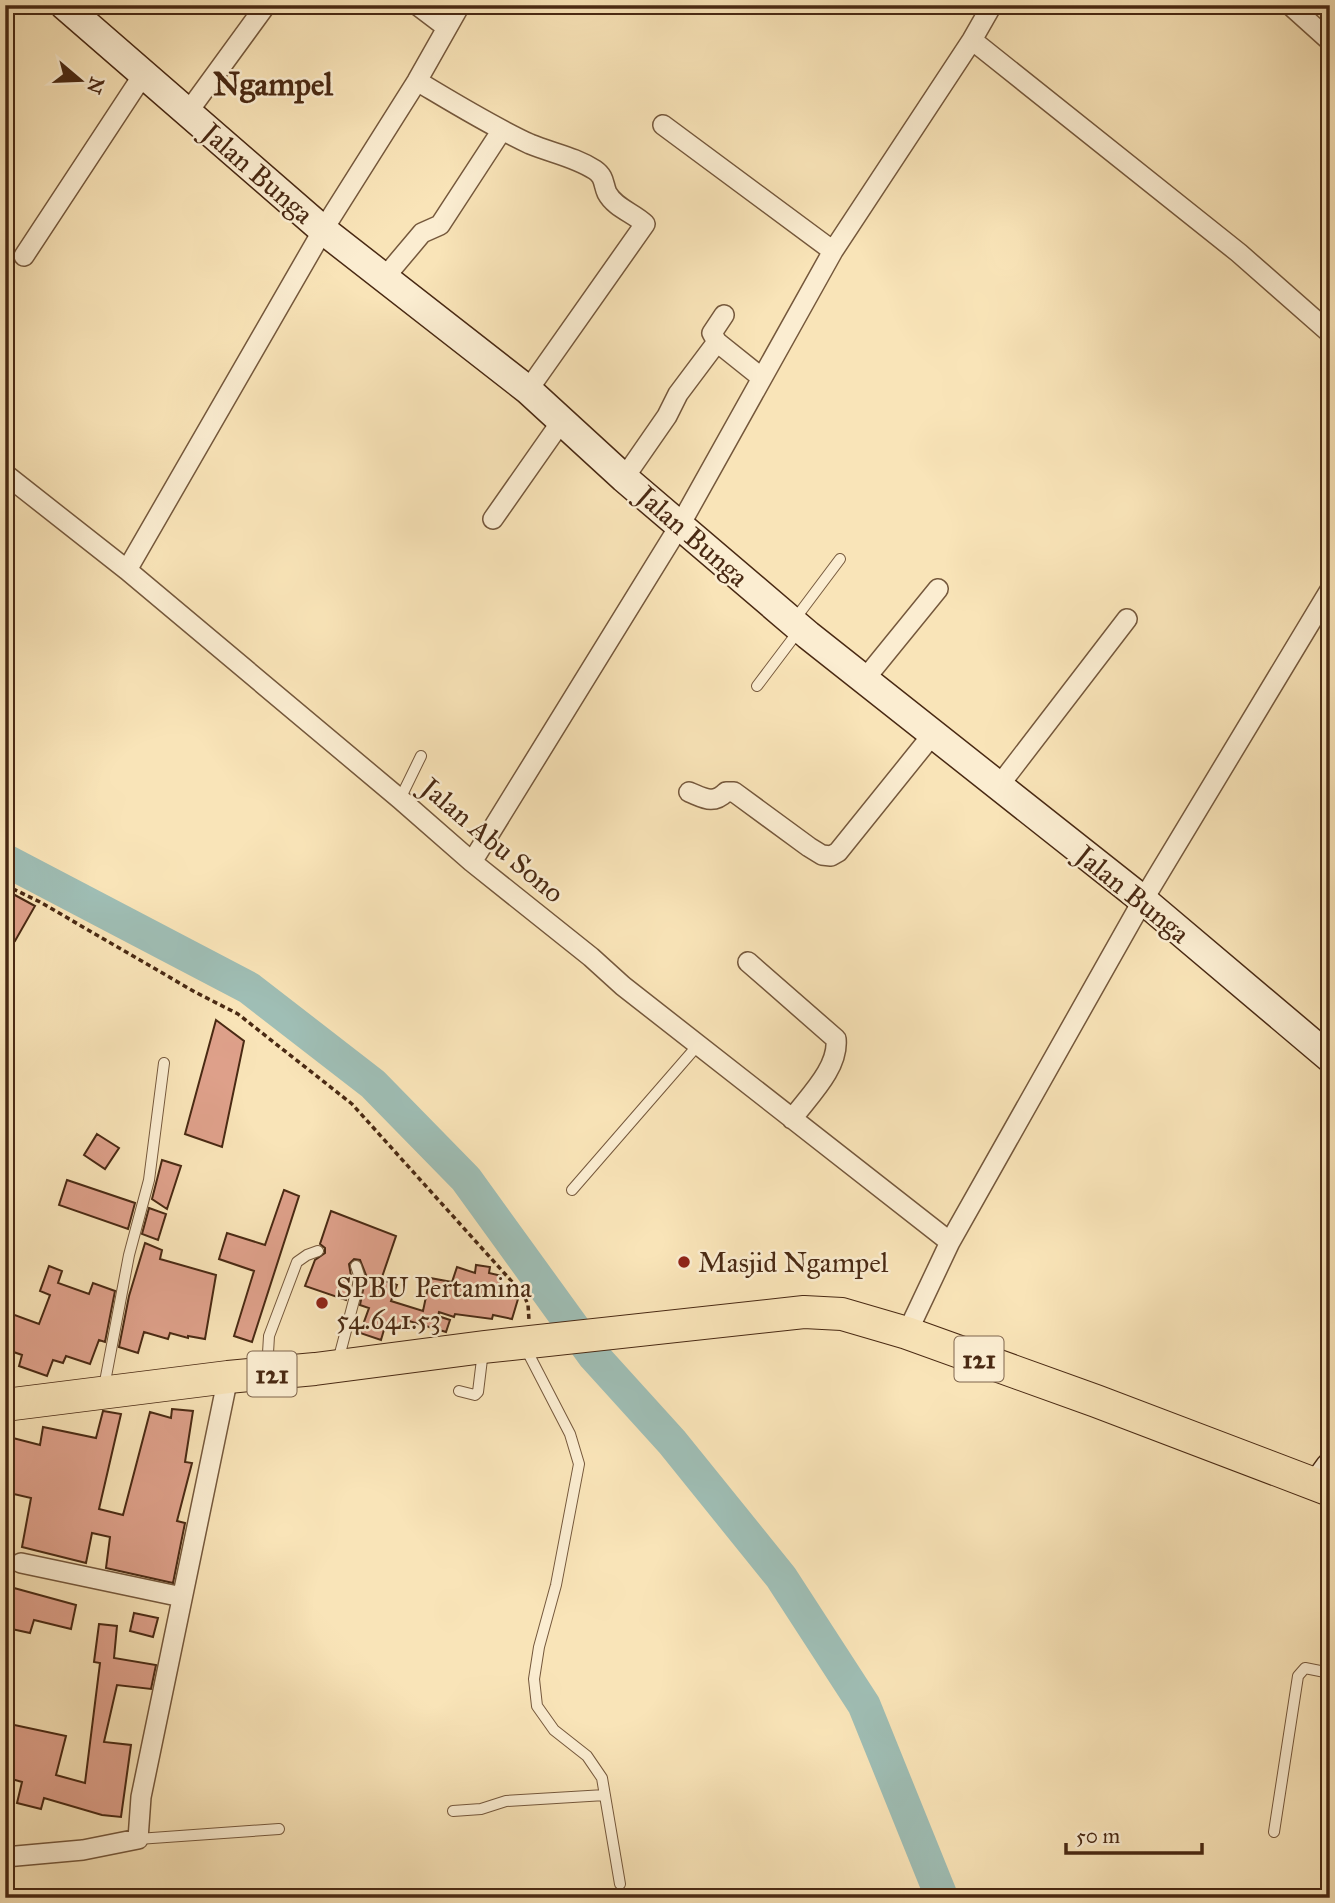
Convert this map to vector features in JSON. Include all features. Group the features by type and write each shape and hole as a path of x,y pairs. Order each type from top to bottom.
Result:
{"main road":[{"name":"121","path":"5,1405 484,1347 804,1312 842,1314 907,1333 1326,1481"}],"street":[{"name":"Jalan Bunga","path":"64,5 323,230 528,390 561,422 797,626 1143,901 1330,1058"},
{"path":"188,112 266,5"},
{"path":"417,5 446,27"},
{"path":"127,570 323,230 417,80 460,5"},
{"path":"472,862 680,525 832,251 972,40 992,5"},
{"path":"1290,5 1330,41"},
{"path":"972,40 1239,253 1330,333"},
{"path":"24,256 143,75"},
{"path":"417,80 502,130 533,145 563,154 598,172 608,194 625,211 645,224 528,390"},
{"path":"663,125 832,251"},
{"path":"384,277 422,233 440,225 502,130"},
{"path":"724,314 712,333 717,342 762,378"},
{"path":"625,478 667,416 678,394 717,342"},
{"path":"493,519 561,422"},
{"name":"Jalan Abu Sono","path":"5,474 127,570 472,862 698,1045 950,1242"},
{"path":"864,680 938,589"},
{"path":"907,1333 950,1242 1143,901 1330,590"},
{"path":"998,787 1127,619"},
{"path":"689,792 712,801 719,799 726,792 734,792 809,847 822,855 831,856 838,852 933,734"},
{"path":"748,962 836,1040 834,1058 828,1070 792,1119"},
{"path":"5,1857 83,1850 138,1839 141,1797 228,1377"},
{"path":"21,1563 182,1597"}],"lane":[{"path":"757,686 841,559"},
{"path":"400,799 421,756"},
{"path":"572,1190 698,1045"},
{"path":"103,1394 129,1255 149,1180 164,1063"},
{"path":"267,1374 269,1336 297,1262 318,1251"},
{"path":"337,1366 358,1285 356,1266"},
{"path":"531,1342 570,1434 579,1464 556,1585 539,1647 534,1679 537,1706 554,1730 587,1756 602,1778 620,1884"},
{"path":"459,1391 475,1395 478,1392 484,1347"},
{"path":"1274,1832 1298,1676 1305,1668 1330,1673"},
{"path":"453,1811 481,1809 506,1801 605,1795"},
{"path":"138,1839 279,1829"}],"path":[{"path":"5,885 238,1014 352,1104 524,1296 528,1306 531,1342"}],"building":[{"path":"13,894 35,906 15,941 5,936 5,907"},
{"path":"216,1020 244,1041 222,1147 185,1134"},
{"path":"97,1134 119,1148 105,1169 84,1155"},
{"path":"162,1160 181,1166 167,1209 152,1199"},
{"path":"67,1180 135,1203 128,1229 59,1205"},
{"path":"284,1190 299,1196 252,1342 234,1336 254,1271 219,1259 227,1233 265,1245"},
{"path":"149,1208 166,1214 158,1240 142,1234"},
{"path":"331,1211 396,1236 381,1280 397,1285 391,1301 423,1311 430,1278 452,1282 457,1267 475,1273 476,1265 490,1267 489,1273 502,1276 498,1294 518,1299 512,1319 493,1315 492,1319 455,1314 454,1317 439,1312 438,1316 450,1320 446,1332 409,1321 406,1330 386,1323 381,1340 360,1333 369,1308 360,1305 366,1275 360,1260 354,1259 349,1264 351,1276 346,1300 305,1286 315,1260 325,1253 325,1248 320,1244"},
{"path":"145,1243 162,1250 160,1259 216,1275 205,1339 170,1333 168,1339 144,1332 138,1353 119,1347 129,1296"},
{"path":"49,1266 62,1271 58,1283 89,1294 93,1283 115,1291 105,1342 99,1340 90,1364 66,1356 63,1363 53,1360 47,1376 19,1366 22,1355 5,1349 5,1334 12,1314 39,1324 50,1295 40,1291"},
{"path":"172,1409 193,1411 185,1462 192,1463 177,1521 185,1523 173,1583 106,1568 110,1537 92,1533 86,1563 22,1547 31,1498 5,1492 5,1452 9,1437 40,1445 43,1427 96,1438 103,1411 121,1414 99,1509 123,1515 150,1412 171,1418"},
{"path":"14,1588 76,1605 71,1629 34,1620 30,1633 7,1628"},
{"path":"134,1613 158,1618 153,1637 130,1631"},
{"path":"99,1624 117,1626 114,1658 156,1665 151,1689 117,1685 104,1742 131,1745 121,1817 102,1815 44,1798 41,1809 17,1803 22,1782 5,1777 5,1723 66,1736 56,1775 85,1783 100,1663 94,1662"}],"waterway":[{"path":"5,860 249,988 373,1084 466,1179 594,1356 672,1442 781,1577 864,1705 942,1898"}],"place":[{"name":"Masjid Ngampel","path":"684,1262"},
{"name":"SPBU Pertamina 54.641.53","path":"322,1303"}],"district":[{"name":"Ngampel","path":"273,84"}]}
